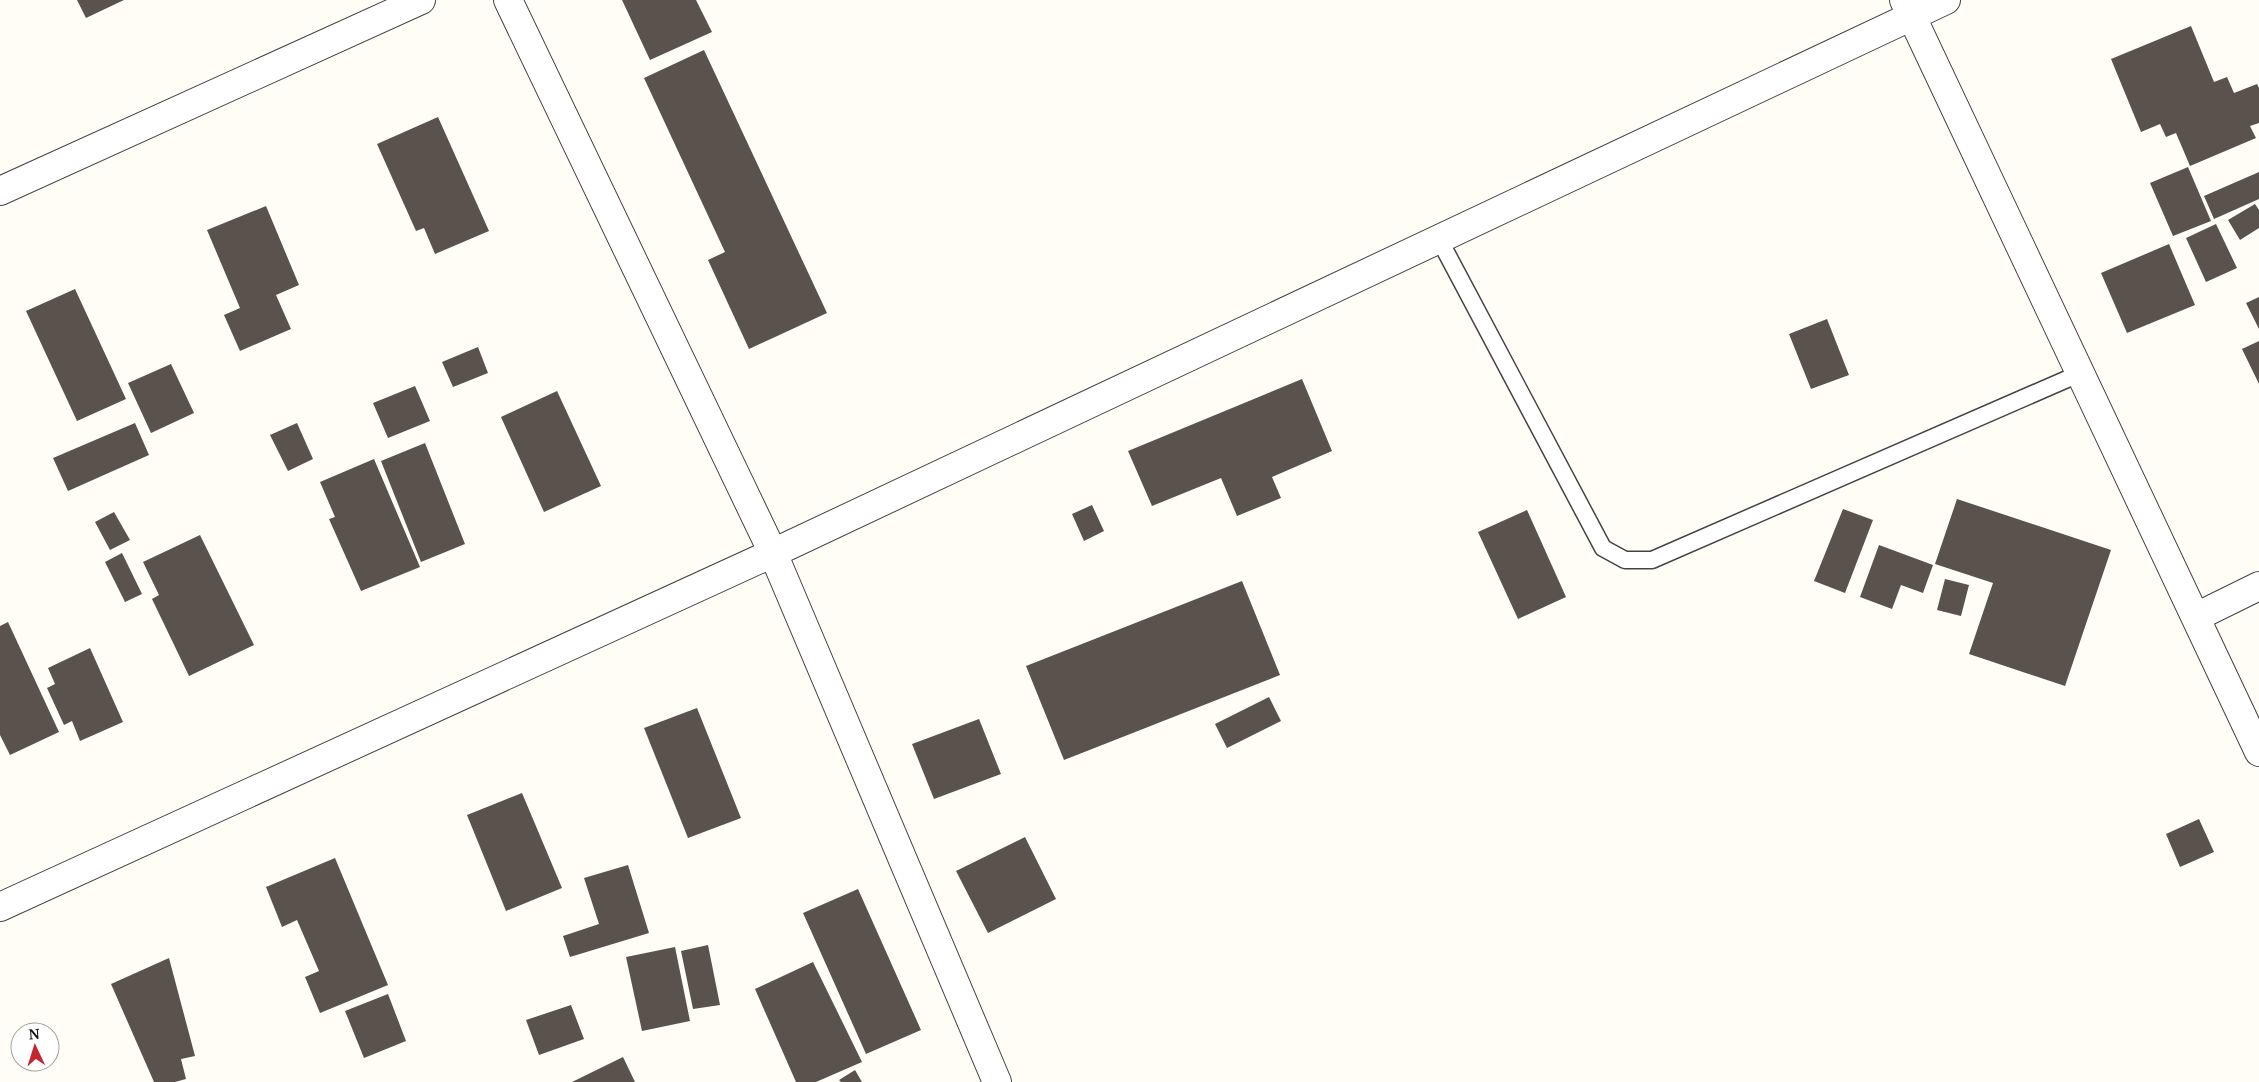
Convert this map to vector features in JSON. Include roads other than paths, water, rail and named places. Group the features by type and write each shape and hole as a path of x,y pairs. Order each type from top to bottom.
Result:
{"street":[{"path":"0,191 421,0"},
{"path":"508,0 773,553 997,1082"},
{"path":"0,907 773,553 1439,239 1908,8 1946,0"},
{"path":"1908,8 2259,752"},
{"path":"2196,617 2259,586"}],"lane":[{"path":"1439,239 1603,548 1625,560 1652,560 2081,373"}]}
